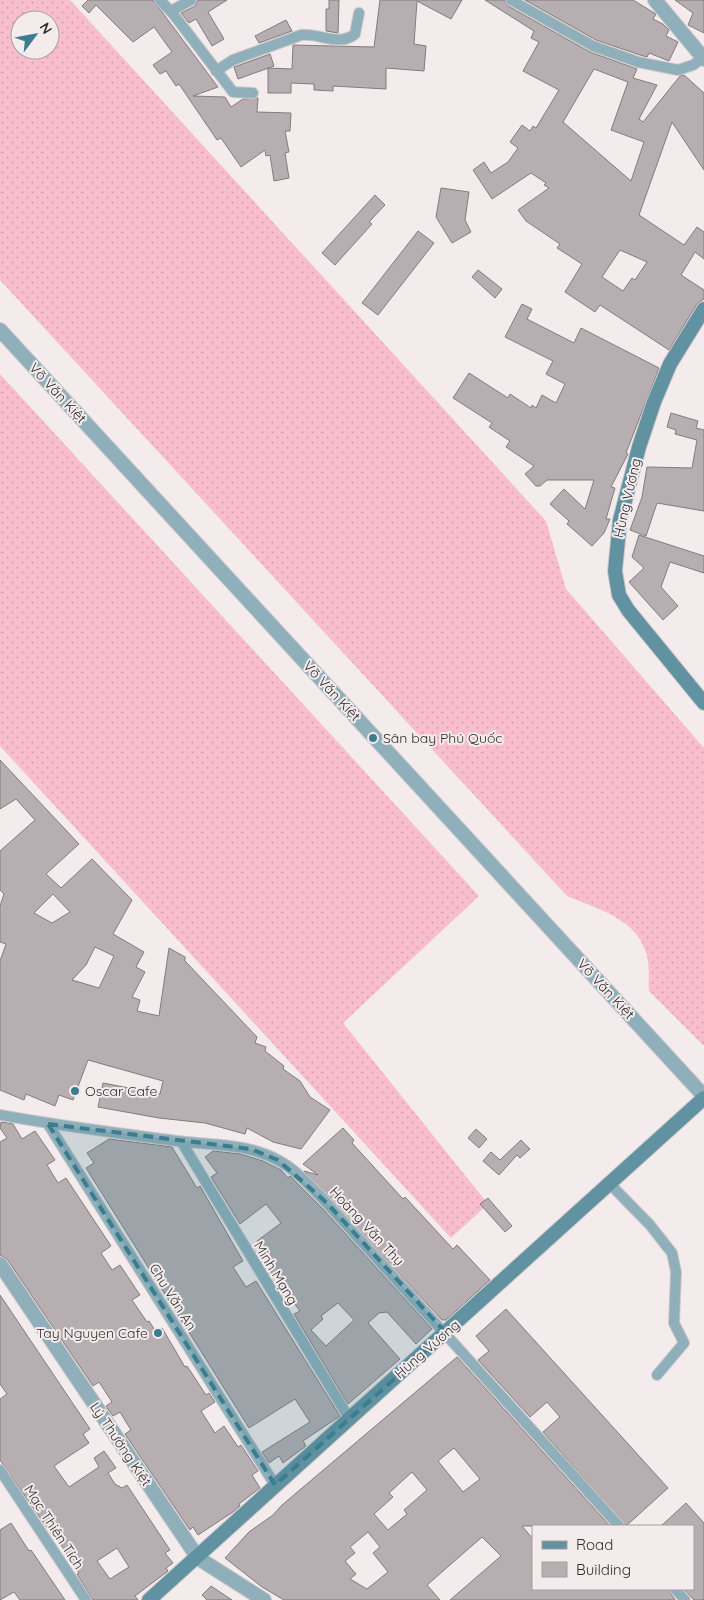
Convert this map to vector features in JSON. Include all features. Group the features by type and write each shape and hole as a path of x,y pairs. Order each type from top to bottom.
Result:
{"main road":[{"name":"Hùng Vương","path":"704,309 670,364 654,402 620,520 616,543 615,571 620,595 628,610 704,703"},
{"name":"Hùng Vương","path":"149,1600 198,1558 348,1418 446,1333 704,1097"}],"street":[{"path":"160,0 171,11 233,92 253,93"},
{"path":"171,11 191,0"},
{"path":"511,0 593,46 638,62 678,70 693,65 704,58 655,0"},
{"path":"216,71 233,60 301,35 309,34 342,41 349,39 355,34 359,13"},
{"name":"Võ Văn Kiệt","path":"0,330 704,1097"},
{"name":"Hoàng Văn Thụ","path":"0,1115 48,1124 181,1141 229,1145 251,1150 278,1160 327,1202 618,1525"},
{"name":"Chu Văn An","path":"48,1124 275,1485"},
{"name":"Minh Mạng","path":"181,1141 348,1418"},
{"path":"609,1183 662,1238 675,1263 674,1323 684,1343 657,1375"},
{"name":"Lý Thường Kiệt","path":"0,1264 198,1558 264,1600"},
{"name":"Mạc Thiên Tích","path":"0,1470 86,1600"},
{"path":"676,1590 685,1600"}],"highlighted area":[{"path":"48,1124 251,1149 278,1160 327,1203 446,1333 275,1485"}],"shaded area":[{"path":"0,0 70,0 546,521 566,589 704,748 704,1046 649,991 647,956 642,943 635,933 626,924 604,911 567,896 0,280"},
{"path":"0,374 479,896 343,1023 488,1204 451,1238 0,746"}],"building":[{"path":"88,0 153,0 218,87 193,96 225,97 231,107 243,99 258,98 257,112 291,113 290,131 285,131 289,152 285,153 289,178 274,181 270,155 266,156 265,150 241,167 221,138 217,140 179,84 176,86 166,71 160,74 153,65 172,52 154,27 133,42 96,5 89,13 82,6"},
{"path":"198,0 227,0 208,12 224,39 212,46 196,19 189,23 181,13 195,6"},
{"path":"329,0 339,0 338,33 326,31 326,9 329,9"},
{"path":"380,0 462,0 451,19 417,1 414,44 426,46 424,71 386,68 386,89 333,86 333,91 314,90 314,84 291,83 291,93 268,93 268,68 292,69 293,45 374,47"},
{"path":"485,0 504,0 508,6 590,52 637,69 633,78 657,85 639,119 643,122 680,76 684,75 704,93 704,170 672,122 639,215 684,245 697,227 704,232 704,259 695,252 681,275 704,290 704,299 697,304 669,350 600,305 595,312 565,292 582,264 557,248 560,244 526,221 518,210 549,188 544,185 546,183 531,173 492,199 473,170 484,162 491,173 508,162 518,148 510,142 522,125 530,131 533,126 536,128 559,90 523,71 539,42 531,38 534,31","holes":["594,69 628,82 611,130 644,142 631,181 563,122","620,250 647,262 635,280 632,278 623,291 602,277"]},
{"path":"525,0 633,0 656,14 653,19 663,24 669,30 666,36 678,42 669,61 649,53 647,57 596,40"},
{"path":"675,0 704,0 704,33 688,25 693,13"},
{"path":"286,20 292,31 259,43 255,36"},
{"path":"270,54 274,66 238,79 234,67"},
{"path":"441,188 469,192 465,220 471,232 452,243 436,217"},
{"path":"375,195 385,205 369,222 372,224 335,265 322,253"},
{"path":"418,231 434,243 378,315 362,303"},
{"path":"478,270 502,289 495,298 472,277"},
{"path":"522,304 532,309 527,319 574,343 581,328 659,368 626,453 628,454 611,487 615,488 606,519 610,519 604,533 592,546 567,524 569,521 550,504 564,489 585,509 594,480 547,480 540,486 536,486 525,474 534,466 506,447 510,441 489,427 492,423 453,398 469,373 508,398 510,394 531,408 532,405 536,408 542,395 556,403 565,384 546,374 553,361 505,337"},
{"path":"671,413 698,421 696,428 704,430 704,511 657,503 646,536 630,530 642,497 647,467 692,468 697,440 675,434 676,430 667,427"},
{"path":"639,535 704,556 704,573 670,562 661,587 678,606 663,620 629,582 644,568 632,557"},
{"path":"0,760 79,844 46,874 61,888 92,859 132,900 113,934 144,952 136,967 145,972 132,997 140,1000 137,1011 159,1016 169,948 185,957 185,961 257,1037 255,1043 266,1047 265,1051 284,1066 283,1069 300,1081 310,1097 330,1110 301,1149 273,1142 247,1128 245,1134 205,1123 159,1118 98,1107 103,1083 160,1094 163,1081 88,1060 73,1100 59,1095 55,1106 26,1094 24,1100 0,1090 0,961 6,944 0,942 0,906 4,894 0,890 0,851 35,820 16,799 0,809","holes":["53,894 70,912 52,923 34,913","95,947 114,956 99,988 72,980 86,965"]},
{"path":"1,1122 13,1124 22,1139 35,1131 55,1160 47,1165 58,1183 66,1178 111,1246 101,1253 112,1270 120,1265 140,1295 132,1300 147,1322 149,1321 156,1332 162,1328 185,1367 187,1366 206,1395 209,1393 215,1402 201,1411 215,1433 224,1426 238,1447 241,1445 258,1471 252,1475 260,1488 239,1504 240,1506 233,1512 198,1535 193,1527 190,1530 125,1434 131,1430 120,1412 113,1416 106,1406 112,1402 99,1382 93,1386 7,1259 0,1255 0,1142 7,1138 0,1128"},
{"path":"343,1128 354,1140 352,1143 403,1199 405,1197 453,1249 457,1245 490,1280 446,1320 442,1320 304,1171 318,1175 303,1164"},
{"path":"476,1129 487,1139 479,1148 468,1138"},
{"path":"109,1139 172,1147 197,1188 200,1186 243,1261 233,1267 246,1287 256,1281 340,1416 303,1441 306,1446 283,1463 279,1456 269,1463 262,1452 310,1422 295,1399 249,1428 86,1168 94,1163 87,1153"},
{"path":"521,1140 530,1149 520,1158 517,1155 499,1175 483,1161 491,1152 500,1160"},
{"path":"213,1151 240,1154 263,1161 281,1170 288,1178 290,1176 322,1208 432,1329 416,1344 387,1312 379,1313 368,1323 400,1359 348,1404 294,1314 300,1311 258,1254 264,1250 257,1241 281,1223 266,1204 240,1224 211,1177 217,1173 205,1157","holes":["338,1303 354,1320 326,1346 311,1330 323,1319 321,1316"]},
{"path":"488,1198 512,1226 505,1232 480,1204"},
{"path":"0,1295 90,1429 83,1434 89,1443 54,1466 69,1487 99,1467 94,1458 104,1451 116,1468 108,1473 115,1484 122,1488 127,1485 170,1550 165,1553 173,1563 166,1568 168,1571 135,1596 138,1600 93,1600 77,1574 79,1573 54,1534 52,1535 0,1460 0,1399 7,1394 0,1384","holes":["117,1548 129,1567 110,1579 97,1561"]},
{"path":"506,1309 668,1488 625,1525 543,1432 560,1417 547,1402 530,1417 478,1360 489,1351 476,1336"},
{"path":"457,1357 609,1525 522,1526 532,1538 532,1590 669,1590 675,1600 450,1600 501,1556 482,1537 427,1585 440,1600 284,1600 262,1587 225,1558 249,1532 273,1515 282,1505","holes":["454,1448 480,1479 463,1492 438,1461","412,1472 427,1490 404,1510 407,1514 388,1530 374,1514 393,1497 389,1493","368,1532 380,1547 373,1553 388,1572 367,1589 350,1579 356,1574 345,1561 355,1553 350,1547"]},
{"path":"686,1503 704,1523 704,1600 694,1600 685,1590 694,1590 694,1525 662,1525"},
{"path":"11,1523 65,1600 20,1600 14,1592 0,1600 0,1530"},
{"path":"211,1586 232,1600 207,1600 202,1595"}],"place":[{"name":"Sân bay Phú Quốc","path":"373,738"},
{"name":"Oscar Cafe","path":"75,1091"},
{"name":"Tay Nguyen Cafe","path":"158,1333"}]}
